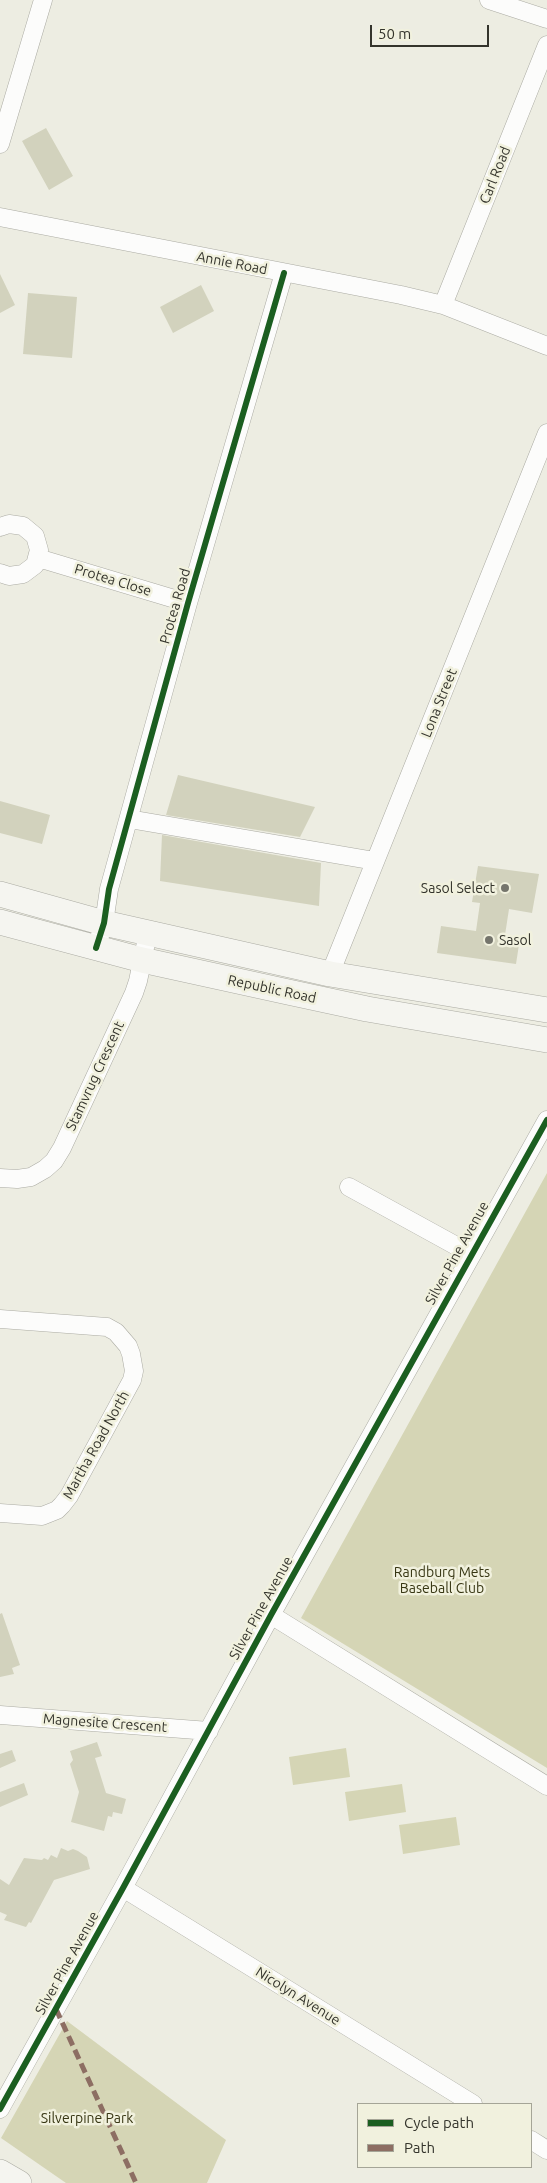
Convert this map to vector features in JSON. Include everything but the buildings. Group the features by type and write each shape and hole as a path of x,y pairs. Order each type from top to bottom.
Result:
{"main road":[{"name":"Republic Road","path":"0,894 104,923 330,974 547,1010"},
{"name":"Republic Road","path":"0,922 142,960 368,1008 547,1040"},
{"path":"0,2172 19,2183"}],"street":[{"path":"0,144 43,0"},
{"path":"489,0 547,19"},
{"name":"Carl Road","path":"443,305 547,45"},
{"name":"Annie Road","path":"0,217 443,305 547,346"},
{"name":"Protea Road","path":"96,948 104,923 109,889 188,603 284,273"},
{"name":"Lona Street","path":"330,974 547,433"},
{"path":"0,527 16,524 30,530 38,543 38,558 35,565 23,574 9,576 0,573"},
{"name":"Protea Close","path":"38,558 188,603"},
{"path":"129,819 272,845 375,861"},
{"name":"Stamvrug Crescent","path":"0,1178 17,1179 31,1177 45,1170 54,1161 62,1148 134,994 148,933"},
{"name":"Silver Pine Avenue","path":"0,2109 123,1888 271,1615 547,1120"},
{"path":"349,1187 471,1254"},
{"name":"Martha Road North","path":"0,1319 107,1327 116,1332 128,1346 133,1362 132,1380 70,1496 50,1514 42,1516 0,1513"},
{"path":"271,1615 547,1786"},
{"name":"Magnesite Crescent","path":"0,1715 209,1731"},
{"name":"Nicolyn Avenue","path":"123,1888 471,2103"},
{"path":"532,2141 547,2150"}],"green space":[{"name":"Randburg Mets Baseball Club","path":"547,1173 547,1768 301,1618"},
{"path":"346,1748 350,1777 293,1785 289,1757"},
{"path":"402,1784 406,1812 349,1821 345,1792"},
{"path":"456,1817 460,1845 403,1854 399,1825"},
{"name":"Silverpine Park","path":"67,2021 226,2140 207,2183 66,2183 1,2138"}],"marked path":[{"path":"56,2009 136,2183"}],"cycle path":[{"path":"96,948 104,923 109,889 188,603 284,273"},
{"path":"0,2109 123,1888 271,1615 547,1120"}],"place":[{"name":"Sasol Select","path":"505,888"},
{"name":"Sasol","path":"489,940"}]}
